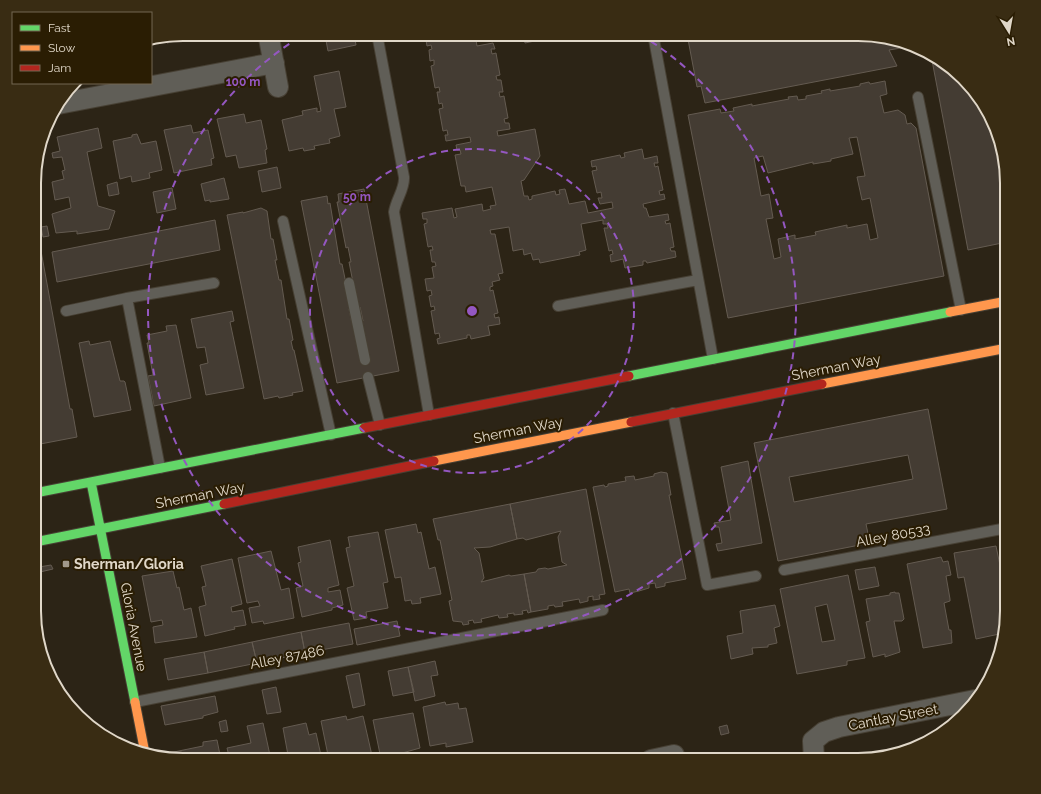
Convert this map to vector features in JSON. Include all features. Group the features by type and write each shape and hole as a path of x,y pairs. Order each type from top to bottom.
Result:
{"main road":[{"path":"41,492 1000,302"},
{"name":"Sherman Way","path":"41,541 673,413 1000,349"},
{"name":"Gloria Avenue","path":"90,482 144,747"}],"street":[{"path":"270,41 278,87"},
{"path":"66,102 274,63"},
{"name":"Cantlay Street","path":"813,750 824,732 839,727 967,702"}],"lane":[{"path":"378,41 404,177 404,184 395,202 394,212 429,415"},
{"path":"654,41 713,359"},
{"path":"918,97 961,310"},
{"path":"283,221 331,435"},
{"path":"558,306 698,280"},
{"path":"66,312 127,298 214,283"},
{"path":"349,283 365,360"},
{"path":"127,298 160,468"},
{"path":"368,377 380,425"},
{"path":"673,413 707,585 756,576"},
{"name":"Alley 80533","path":"784,570 1000,529"},
{"name":"Alley 87486","path":"135,702 603,610"}],"building":[{"path":"326,41 355,41 356,45 328,51"},
{"path":"426,41 476,41 477,46 493,43 495,49 491,49 492,54 496,53 500,75 496,76 497,80 501,80 503,92 499,92 500,97 504,96 508,118 504,119 505,123 509,123 510,129 497,131 498,136 535,129 540,156 524,180 521,181 524,196 528,196 529,200 532,199 532,196 555,191 556,195 560,194 559,190 565,189 569,204 585,201 588,213 613,208 612,202 600,204 598,198 602,198 601,192 597,193 592,171 597,170 596,166 592,167 591,161 620,155 621,158 625,157 624,153 642,149 644,159 657,156 658,163 654,163 655,167 658,166 663,190 659,191 660,195 664,194 665,199 643,204 649,217 668,214 669,220 665,221 666,224 670,223 674,247 670,248 671,251 675,251 676,257 647,263 646,261 643,261 643,265 625,268 623,259 611,262 610,255 613,254 612,250 609,251 604,228 608,228 607,224 603,224 603,220 581,224 586,250 579,252 580,255 540,263 539,259 533,260 531,253 524,255 523,249 513,251 509,227 490,230 491,234 495,234 503,273 498,274 500,280 492,282 493,286 490,287 490,291 493,290 498,313 494,314 495,318 499,317 500,324 488,326 490,335 471,339 470,335 467,335 467,338 438,344 437,339 440,338 439,333 435,334 431,311 435,310 434,306 431,307 429,296 432,295 431,290 427,291 425,279 434,278 432,267 436,266 435,262 432,262 430,250 433,250 432,246 428,247 424,224 427,223 427,219 423,219 422,213 452,208 454,218 457,217 455,209 482,204 483,211 491,209 490,206 496,205 492,187 466,192 465,186 461,186 455,155 461,154 460,150 457,150 456,145 471,142 470,137 446,141 445,135 448,135 447,130 443,131 439,109 443,108 442,103 439,104 437,92 440,92 439,87 435,88 431,66 434,65 434,60 430,61 429,50 432,49 431,45 427,46"},
{"path":"524,41 535,41 525,43"},
{"path":"688,41 867,41 900,48 889,50 897,66 705,103 701,86 697,87"},
{"path":"932,62 951,76 976,104 989,129 999,165 1000,243 968,250"},
{"path":"339,71 346,107 334,109 340,136 329,139 330,143 314,146 315,149 304,151 303,148 289,151 282,120 303,115 302,111 317,108 317,112 321,111 314,76"},
{"path":"885,81 887,94 880,96 884,113 898,110 905,115 907,124 911,123 916,128 944,276 728,318 688,115 720,109 721,113 734,111 733,108 789,99 788,97 797,96 798,100 806,99 806,96 822,93 821,91 860,86 860,84 869,82 870,84","holes":["857,137 865,176 857,177 862,200 870,198 878,238 870,240 867,224 847,228 847,225 815,232 816,235 795,239 795,235 778,239 781,257 774,259 766,219 773,218 769,194 761,196 754,158 763,156 768,173 813,162 813,164 831,161 831,159 853,154 849,138"]},
{"path":"244,114 246,123 261,120 267,149 265,150 267,163 239,168 236,155 226,157 217,119"},
{"path":"191,125 193,133 208,130 214,158 211,159 212,165 174,173 164,130"},
{"path":"98,128 102,148 87,152 98,206 115,211 109,229 77,234 77,231 56,233 52,214 71,208 69,197 55,200 52,182 64,179 62,171 65,170 62,157 53,158 52,153 60,151 57,137"},
{"path":"137,134 141,144 156,141 162,170 149,173 150,178 132,182 131,176 120,179 113,141 132,137 132,135"},
{"path":"277,167 281,188 262,192 258,171"},
{"path":"224,178 229,199 210,202 210,200 205,201 201,184"},
{"path":"117,182 119,194 109,196 107,185"},
{"path":"172,188 176,209 157,213 153,192"},
{"path":"364,189 399,371 337,383 301,201 327,196 328,204 330,203 340,264 342,264 351,308 349,309 352,323 363,321 360,307 358,308 349,262 351,262 348,247 346,248 337,202 339,202 338,194"},
{"path":"261,208 267,211 271,239 273,239 277,260 275,260 279,280 281,280 287,319 289,319 293,340 291,341 303,391 279,398 278,396 264,399 227,215 243,213"},
{"path":"215,220 220,250 57,282 52,252"},
{"path":"47,226 49,236 43,237 41,227"},
{"path":"41,251 70,409 72,409 77,437 41,444"},
{"path":"232,311 234,321 230,322 244,388 206,395 200,365 208,363 205,347 197,348 191,319"},
{"path":"176,325 191,398 154,406 148,376 153,375 147,335 167,331 166,326"},
{"path":"89,341 90,345 110,341 120,381 125,382 131,410 94,417 79,343"},
{"path":"928,409 947,509 866,524 870,543 778,561 754,443","holes":["908,455 913,479 794,502 789,477"]},
{"path":"748,461 762,543 718,551 716,544 722,543 719,527 715,527 714,523 731,520 721,467"},
{"path":"661,472 667,473 671,495 669,495 686,579 665,583 665,586 656,588 655,583 649,584 649,588 630,593 629,589 615,592 593,487 604,485 605,487 608,486 608,484 626,481 625,477 634,476 635,480 654,476 654,474"},
{"path":"586,489 605,594 599,595 600,599 593,600 593,596 588,597 588,601 580,603 579,599 562,602 563,606 548,606 548,609 531,612 524,574 536,572 538,569 548,569 567,565 562,562 558,537 561,531 526,540 523,538 517,539 510,504"},
{"path":"510,504 517,539 490,547 474,548 479,553 484,578 481,582 509,575 524,574 531,612 528,613 527,610 522,611 523,614 507,614 508,617 499,618 498,615 481,619 482,622 474,623 473,620 468,621 469,624 463,625 462,622 453,621 449,601 452,600 440,540 438,540 433,519"},
{"path":"416,524 418,533 421,532 429,569 435,567 441,594 420,598 421,603 412,604 411,600 405,601 401,577 395,578 385,530"},
{"path":"378,532 388,582 383,583 388,608 366,612 367,618 354,620 347,588 354,586 346,548 350,547 348,537"},
{"path":"330,540 339,585 328,588 328,592 340,590 343,605 332,608 332,610 302,617 296,588 303,586 298,563 301,562 298,547"},
{"path":"996,546 1000,565 1000,620 998,634 976,639 964,577 958,578 954,553"},
{"path":"271,551 281,590 289,588 294,618 264,624 263,621 252,623 249,608 260,606 258,601 247,603 238,558"},
{"path":"941,557 943,562 948,561 951,575 946,576 950,601 944,603 949,630 951,630 952,643 923,648 907,564"},
{"path":"232,559 242,604 231,607 232,612 243,610 246,625 205,636 199,607 206,605 202,587 206,586 201,566"},
{"path":"51,565 53,569 41,572 41,567"},
{"path":"875,567 879,586 859,590 855,570"},
{"path":"173,571 177,588 179,587 184,610 191,608 197,637 155,643 153,627 163,625 162,620 151,622 142,576"},
{"path":"848,575 865,658 847,661 847,665 797,674 780,589","holes":["827,604 835,640 822,642 815,607"]},
{"path":"890,593 899,593 904,619 902,621 894,621 900,652 885,657 885,654 873,657 866,622 870,621 866,599 890,595"},
{"path":"775,605 780,626 774,628 777,643 768,645 768,647 752,648 753,654 731,659 727,636 743,633 740,611"},
{"path":"397,621 400,636 357,645 354,629"},
{"path":"349,623 353,644 305,653 301,632"},
{"path":"301,632 305,653 257,663 252,642"},
{"path":"252,642 257,663 208,673 204,652"},
{"path":"204,652 208,673 168,680 164,659"},
{"path":"435,661 438,675 431,676 435,696 415,701 408,667"},
{"path":"408,667 414,692 393,696 388,671"},
{"path":"359,673 365,705 353,708 346,676"},
{"path":"276,687 281,712 267,714 262,690"},
{"path":"215,696 218,712 203,716 203,718 165,725 161,706"},
{"path":"445,702 446,705 458,703 459,709 466,708 473,742 446,747 446,743 430,746 423,707"},
{"path":"413,713 420,748 402,753 380,753 373,720"},
{"path":"346,716 347,720 363,716 371,753 328,753 321,721"},
{"path":"226,720 228,731 221,732 219,722"},
{"path":"263,723 269,753 228,753 227,748 251,743 247,726"},
{"path":"306,723 309,735 316,733 320,753 288,753 283,728"},
{"path":"727,725 729,733 721,735 719,727"},
{"path":"217,740 220,753 171,753 203,746 203,742"}],"traffic: fast":[{"path":"629,376 950,312"},
{"path":"41,492 364,428"},
{"path":"91,482 135,702"},
{"path":"41,541 224,504"}],"traffic: slow":[{"path":"950,312 1000,302"},
{"path":"822,384 1000,349"},
{"path":"434,461 631,422"},
{"path":"135,702 144,747"}],"traffic: jam":[{"path":"364,428 629,376"},
{"path":"631,422 822,384"},
{"path":"224,504 434,461"}],"place":[{"name":"Sherman/Gloria","path":"66,564"}]}
